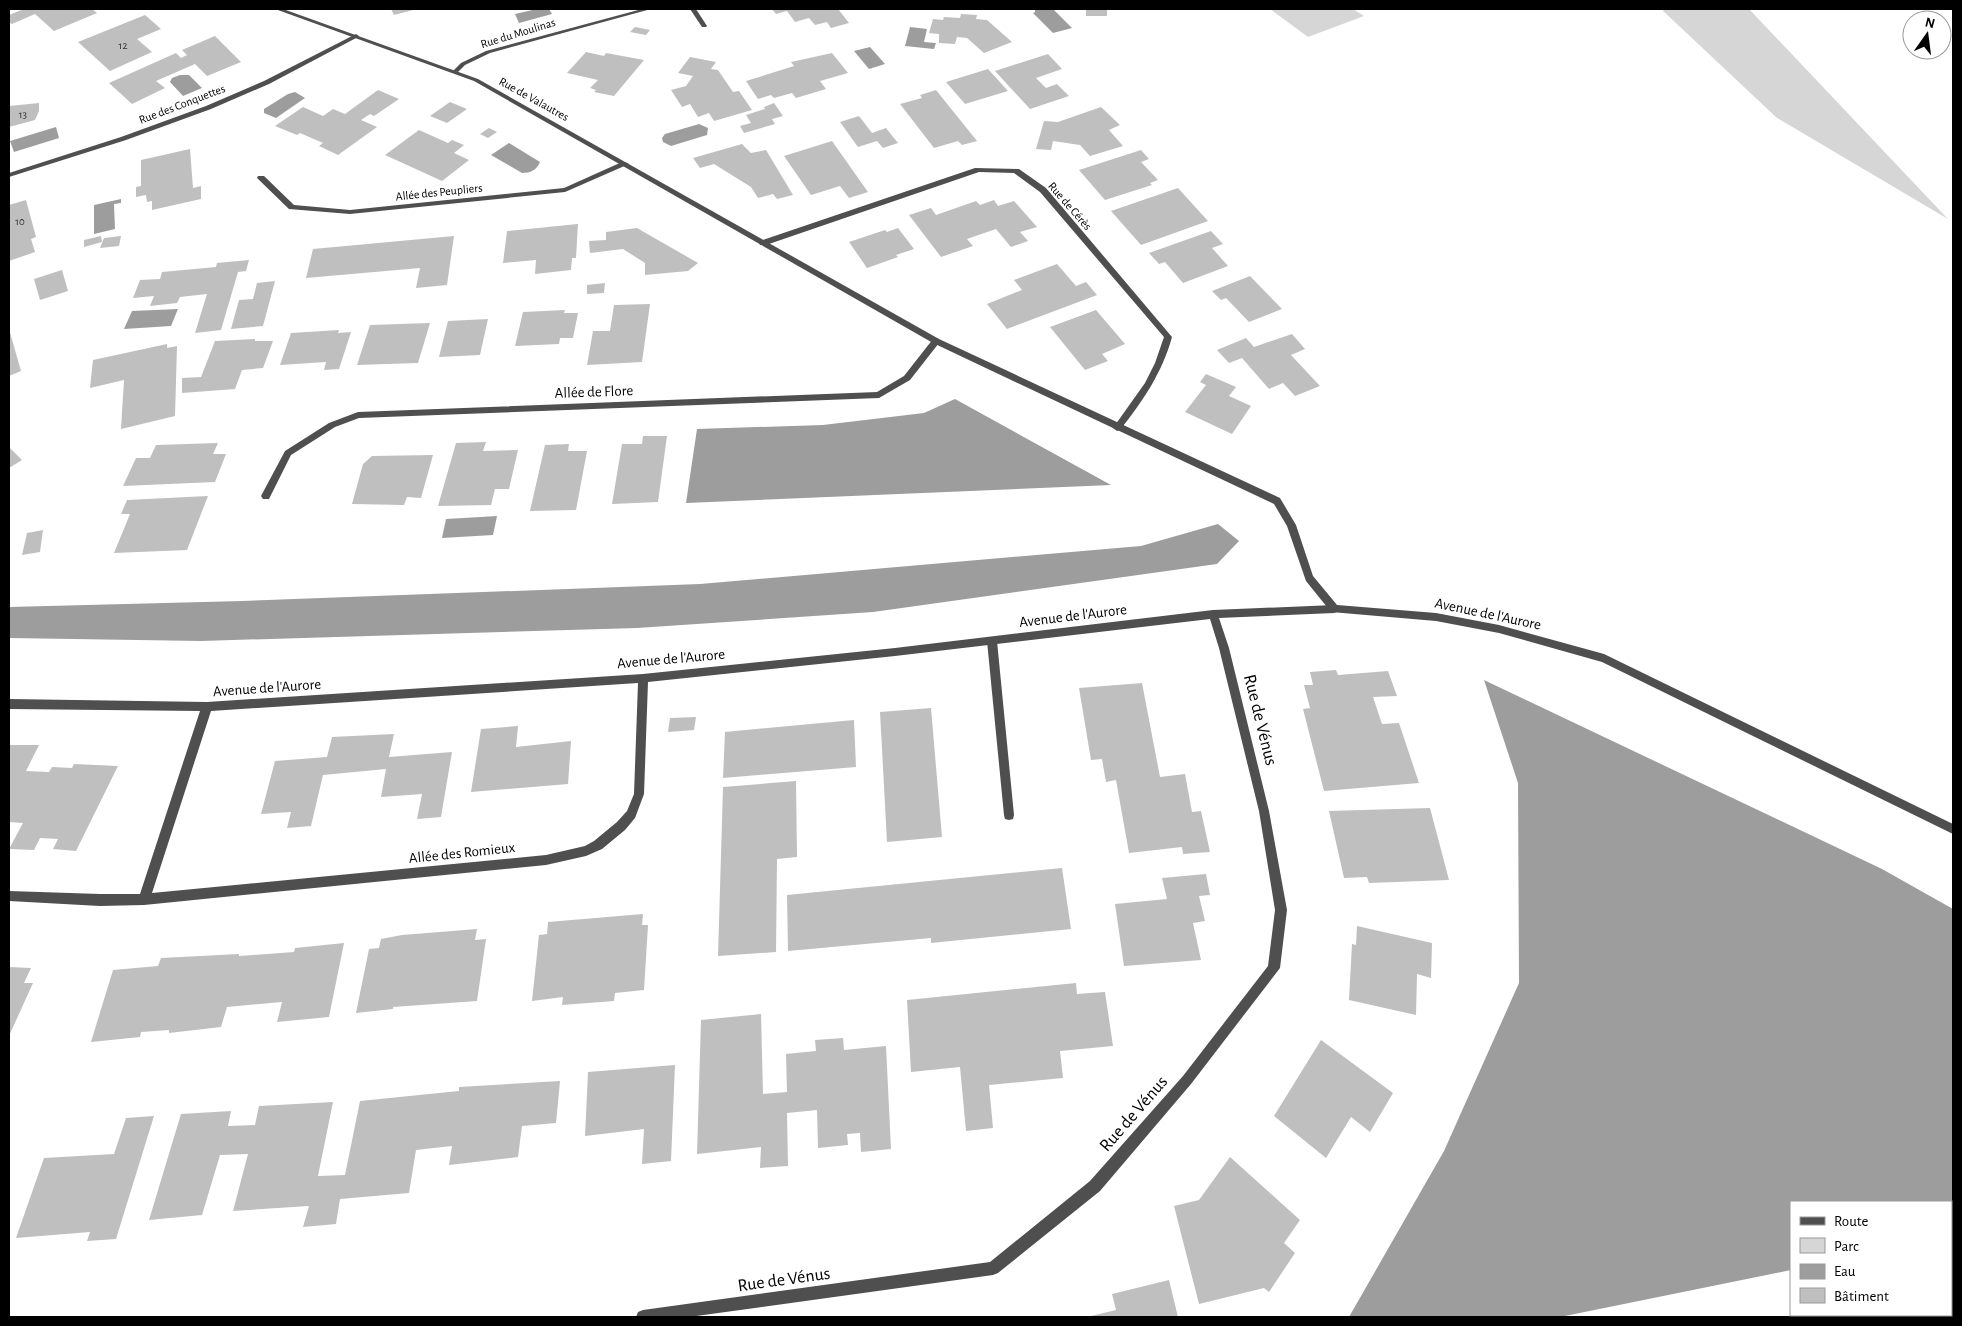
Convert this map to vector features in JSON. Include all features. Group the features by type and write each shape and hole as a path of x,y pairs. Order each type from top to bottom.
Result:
{"street":[{"name":"Rue de Valautres","path":"278,9 456,71 528,108 936,341 1117,428 1277,501 1291,525 1309,578 1334,609"},
{"name":"Rue du Moulinas","path":"456,71 462,64 488,52 648,9"},
{"path":"693,9 704,26"},
{"name":"Rue des Conquettes","path":"9,175 108,143 236,96 293,70 356,36"},
{"name":"Allée des Peupliers","path":"261,178 292,207 350,212 565,190 624,164"},
{"name":"Rue de Cérès","path":"763,243 978,170 1016,171 1042,190 1168,337 1162,362 1138,402 1117,428"},
{"name":"Allée de Flore","path":"266,496 288,453 332,425 358,415 880,395 907,378 936,341"},
{"name":"Avenue de l'Aurore","path":"9,704 207,707 644,678 895,652 1213,614 1334,609 1436,617 1499,629 1604,658 1953,829"},
{"name":"Rue de Vénus","path":"643,1317 993,1268 1095,1186 1187,1080 1274,968 1281,910 1264,811 1224,648 1213,614"},
{"path":"992,641 1009,815"},
{"name":"Allée des Romieux","path":"9,896 100,900 144,899 546,860 586,851 598,845 621,826 631,814 640,794 644,678"},
{"path":"144,899 207,707"}],"green space":[{"path":"1270,9 1353,9 1364,16 1308,37"},
{"path":"1661,9 1749,9 1948,219 1777,118"}],"water":[{"path":"537,9 549,9 552,14 519,23 515,14"},
{"path":"1035,9 1053,9 1072,28 1053,33 1033,13"},
{"path":"910,27 927,29 924,42 936,43 934,49 905,46"},
{"path":"870,47 885,64 869,69 854,51"},
{"path":"180,75 189,75 202,88 183,96 170,82 172,78"},
{"path":"295,92 305,98 276,118 264,113 264,109 288,94"},
{"path":"699,124 708,128 707,135 671,146 663,142 662,138 665,134"},
{"path":"56,127 59,138 14,152 10,141"},
{"path":"509,143 540,162 537,167 530,172 522,173 491,155"},
{"path":"121,199 121,203 114,204 115,229 94,234 94,205"},
{"path":"178,309 171,326 124,329 132,311"},
{"path":"955,399 1111,485 686,503 697,429 823,425 924,413"},
{"path":"497,516 493,535 442,538 446,519"},
{"path":"1218,524 1239,541 1217,564 873,612 637,628 201,641 9,638 9,607 242,601 700,584 1141,546"},
{"path":"1484,680 1882,869 1953,909 1953,1237 1952,1201 1790,1201 1790,1270 1560,1317 1349,1317 1444,1151 1519,983 1518,783"}],"building":[{"path":"24,9 92,9 97,13 54,31 35,14 12,24 9,22 9,15"},
{"path":"391,9 417,9 394,15"},
{"path":"772,9 838,9 849,23 831,28 827,22 815,25 809,18 795,22 787,11 776,14"},
{"path":"1086,9 1107,9 1107,16 1086,16"},
{"path":"961,14 977,15 976,19 987,20 1012,42 984,53 967,38 957,37 955,44 939,43 939,34 929,33 933,19 943,20 944,17 960,18"},
{"path":"145,15 161,29 137,39 152,52 110,71 78,42"},
{"path":"635,27 650,30 646,35 630,32"},
{"path":"215,36 241,62 207,76 195,64 156,81 165,88 132,104 109,83 176,53 181,58 187,55 182,50"},
{"path":"586,52 604,56 606,53 644,60 614,96 594,92 596,90 590,88 598,80 567,73"},
{"path":"832,53 848,73 820,81 826,89 796,98 792,93 774,98 771,95 758,99 746,81 794,66 791,62"},
{"path":"1048,54 1062,69 1036,78 1046,88 1057,84 1069,96 1030,109 995,71"},
{"path":"690,57 716,62 711,69 718,70 733,92 739,91 752,110 714,121 709,113 698,117 690,104 682,107 671,90 686,86 693,76 678,73"},
{"path":"988,69 1008,91 965,104 946,82"},
{"path":"378,90 399,99 374,116 370,114 361,120 377,127 338,155 319,146 323,143 300,133 297,135 275,126 303,107 323,116 333,109 345,114"},
{"path":"936,90 977,141 962,145 958,141 934,148 900,104 922,98 920,95"},
{"path":"450,102 467,109 447,123 430,116"},
{"path":"39,103 39,111 35,120 9,127 9,106"},
{"path":"774,103 783,116 772,119 775,124 744,133 740,126 751,123 746,115 765,109 764,107"},
{"path":"1101,107 1120,125 1109,130 1123,146 1090,156 1080,145 1053,141 1051,150 1036,149 1044,121 1058,122"},
{"path":"859,116 872,133 886,128 898,143 883,148 877,141 858,147 840,122"},
{"path":"489,128 497,132 488,138 480,134"},
{"path":"419,130 448,143 452,140 464,145 454,153 469,160 442,181 385,155"},
{"path":"832,141 868,192 849,198 840,186 811,195 784,156"},
{"path":"742,144 751,153 766,150 793,195 777,199 773,194 758,198 751,187 714,164 700,168 693,158"},
{"path":"190,149 193,188 201,186 201,199 152,210 152,201 147,202 146,195 136,197 136,187 141,186 141,160"},
{"path":"1141,150 1149,159 1141,162 1158,180 1150,183 1152,185 1105,200 1079,170"},
{"path":"1178,188 1208,221 1141,245 1111,211"},
{"path":"26,200 36,237 31,239 35,252 9,261 9,205"},
{"path":"994,200 998,206 1014,201 1037,227 1020,232 1028,241 1011,247 996,229 967,239 973,246 941,257 909,215 931,208 936,215 976,201 980,205"},
{"path":"578,224 576,258 572,258 571,270 535,274 536,260 503,263 507,231"},
{"path":"637,228 698,263 688,271 645,275 645,263 623,249 590,253 589,241 606,240 606,232"},
{"path":"898,228 914,249 867,268 849,242 885,230 887,232"},
{"path":"1211,231 1223,244 1212,248 1228,266 1183,283 1165,262 1159,264 1149,253"},
{"path":"101,236 102,242 84,247 84,240"},
{"path":"121,236 119,246 100,248 104,238"},
{"path":"454,236 447,285 416,288 420,268 306,278 313,249"},
{"path":"249,260 246,271 238,272 221,330 195,333 207,294 180,297 177,303 150,306 154,296 133,298 140,280 160,279 162,272 216,267 217,263"},
{"path":"1057,264 1076,286 1086,282 1097,295 1007,329 987,304 1022,290 1014,280"},
{"path":"62,270 68,291 40,300 34,279"},
{"path":"1250,276 1282,309 1249,322 1226,298 1221,300 1212,291"},
{"path":"275,281 263,326 231,329 239,300 253,299 257,283"},
{"path":"605,283 604,293 587,294 587,285"},
{"path":"650,304 642,362 587,365 593,331 610,331 614,305"},
{"path":"565,310 564,313 578,313 573,338 560,338 559,344 515,346 523,312"},
{"path":"1096,310 1125,344 1102,354 1108,361 1085,370 1050,327"},
{"path":"488,319 480,355 439,357 448,321"},
{"path":"430,323 418,363 357,365 370,325"},
{"path":"9,329 21,371 9,376"},
{"path":"339,330 338,333 351,332 339,369 324,370 326,362 280,365 291,333"},
{"path":"1292,334 1305,349 1291,355 1320,386 1295,396 1283,383 1269,389 1242,358 1229,363 1217,350 1246,338 1254,347"},
{"path":"255,339 255,341 273,341 263,368 242,370 235,389 182,393 182,378 201,377 215,341"},
{"path":"167,344 167,348 177,346 175,416 121,429 124,380 90,388 93,360"},
{"path":"1206,374 1236,387 1229,396 1251,406 1232,434 1185,412 1206,385 1200,382"},
{"path":"643,436 667,436 658,502 612,504 622,444 642,444"},
{"path":"486,442 483,451 518,450 509,489 495,489 491,505 438,506 456,443"},
{"path":"218,443 213,454 226,454 215,482 123,486 136,458 150,458 156,445"},
{"path":"569,444 568,451 587,451 576,510 530,511 545,445"},
{"path":"9,447 22,460 9,468"},
{"path":"433,455 421,498 407,497 404,505 352,504 363,464 372,456"},
{"path":"208,496 187,550 114,553 130,514 121,514 127,500"},
{"path":"43,530 40,552 22,555 27,533"},
{"path":"1336,670 1338,675 1388,671 1397,696 1373,697 1382,724 1399,723 1419,783 1324,791 1303,709 1310,708 1304,685 1313,685 1310,672"},
{"path":"1142,683 1160,777 1185,774 1192,812 1201,811 1210,852 1183,854 1182,847 1129,853 1116,780 1106,782 1102,759 1091,760 1079,688"},
{"path":"931,708 942,837 887,842 880,712"},
{"path":"696,717 694,730 668,732 670,718"},
{"path":"854,720 856,767 723,778 725,732"},
{"path":"518,726 516,747 571,741 568,784 471,792 481,729"},
{"path":"394,734 389,757 452,752 441,817 417,819 422,794 381,797 386,769 323,775 311,826 287,828 291,812 261,814 275,761 327,757 332,737"},
{"path":"9,745 39,745 26,771 49,772 52,767 72,768 74,764 118,766 76,851 53,849 58,839 40,838 34,850 9,849 23,823 9,822"},
{"path":"796,781 797,857 777,859 776,952 718,956 723,787"},
{"path":"1430,808 1449,880 1369,883 1367,877 1344,878 1329,811"},
{"path":"1062,868 1071,929 931,943 931,938 788,951 787,895"},
{"path":"1206,874 1210,895 1199,896 1205,921 1193,923 1201,960 1124,966 1115,904 1167,899 1162,878"},
{"path":"643,914 642,925 648,925 644,990 615,993 614,1001 562,1005 563,997 532,1001 539,935 547,934 548,922"},
{"path":"1357,926 1432,943 1431,978 1417,974 1416,1015 1349,1000 1352,944 1356,945"},
{"path":"477,929 475,940 486,939 477,1001 393,1007 393,1009 356,1013 369,949 379,948 381,939 402,935"},
{"path":"344,943 329,1017 277,1022 282,1002 227,1007 221,1027 169,1033 169,1030 141,1032 140,1037 91,1042 113,970 158,966 161,958 239,954 239,956 294,952 295,948"},
{"path":"9,967 31,968 24,983 33,983 9,1036"},
{"path":"1076,983 1077,994 1105,992 1113,1046 1060,1051 1063,1078 989,1085 993,1128 966,1131 960,1067 911,1072 907,1000"},
{"path":"761,1014 763,1094 787,1092 786,1054 816,1051 815,1040 843,1038 844,1050 886,1046 891,1149 861,1152 860,1133 847,1134 848,1145 818,1148 817,1110 787,1113 788,1166 760,1168 761,1147 697,1154 701,1020"},
{"path":"1321,1040 1393,1093 1370,1132 1351,1117 1326,1158 1274,1116"},
{"path":"675,1065 671,1161 642,1164 644,1129 585,1136 588,1072"},
{"path":"560,1081 556,1123 522,1126 518,1157 449,1165 452,1146 416,1150 409,1193 340,1199 336,1224 303,1227 309,1206 233,1211 248,1154 220,1155 202,1215 149,1220 181,1114 231,1111 228,1126 255,1125 259,1106 333,1102 318,1176 345,1175 360,1101 459,1091 459,1087"},
{"path":"154,1116 116,1239 87,1241 90,1232 16,1238 44,1158 114,1154 126,1118"},
{"path":"1230,1157 1300,1220 1284,1243 1295,1253 1269,1292 1264,1288 1199,1304 1174,1206 1199,1200"},
{"path":"1169,1280 1178,1317 1087,1317 1116,1310 1112,1294"}]}
